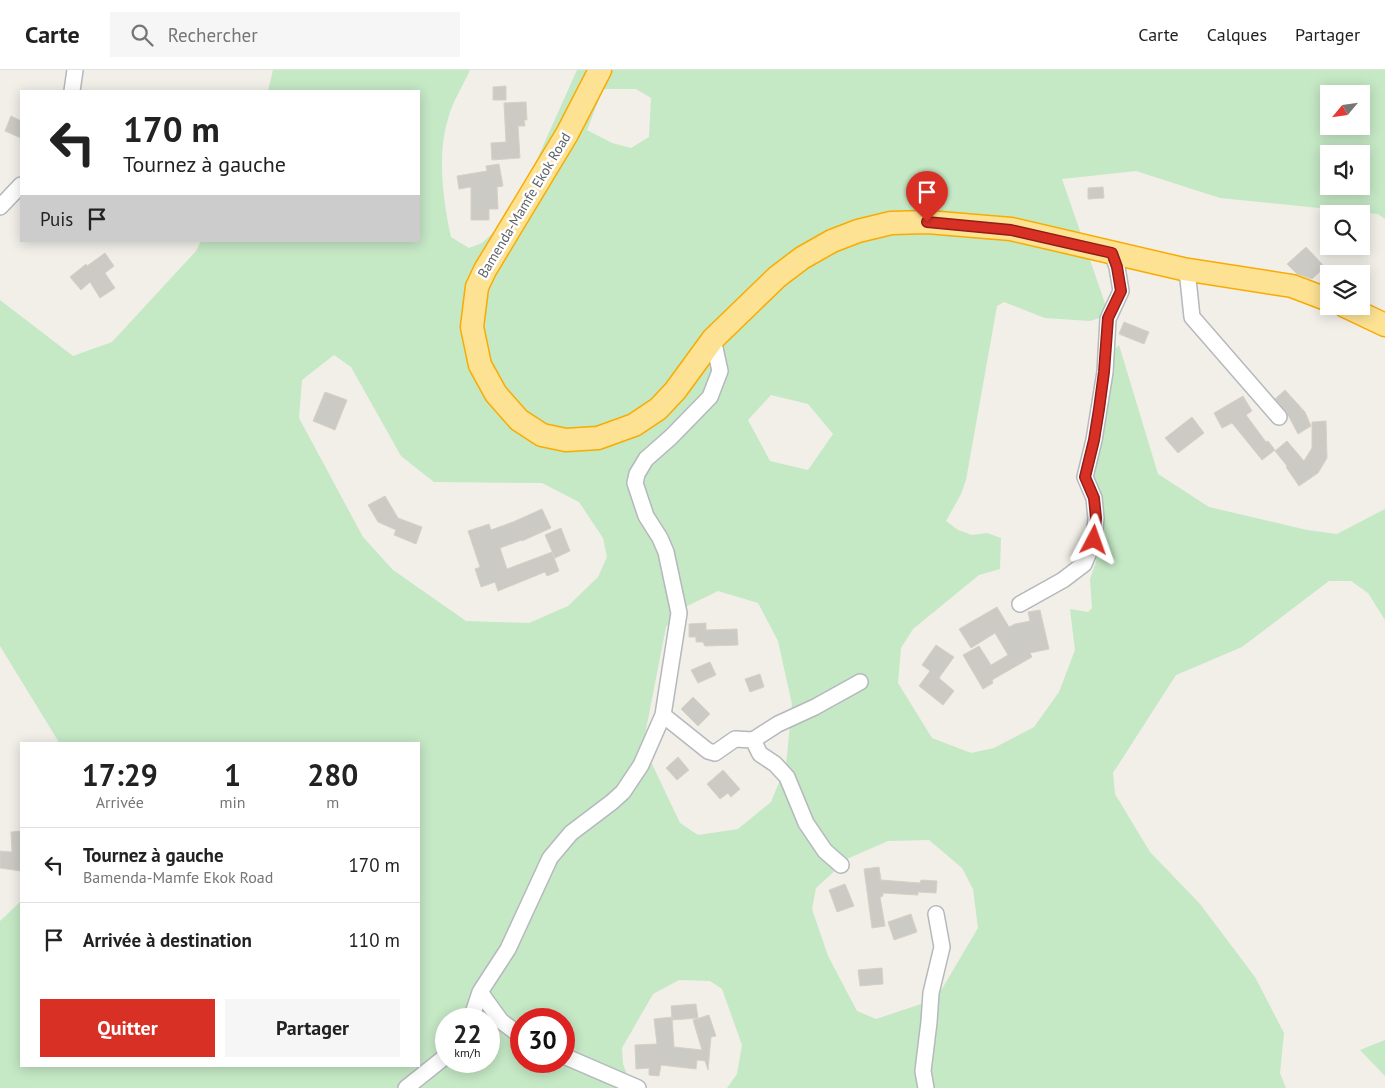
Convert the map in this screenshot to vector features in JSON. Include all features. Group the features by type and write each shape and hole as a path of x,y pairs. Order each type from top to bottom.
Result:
{"highway":[{"name":"Bamenda-Mamfe Ekok Road","path":"600,70 567,134 485,270 477,287 472,327 480,365 496,394 519,420 542,434 566,440 598,438 634,425 658,409 675,391 713,340 777,277 802,258 832,241 858,231 890,223 927,222 1011,230 1184,269 1292,286 1320,297"},
{"path":"1364,315 1385,325"}],"street":[{"path":"72,90 75,70"},
{"path":"0,207 20,186"},
{"path":"1020,604 1063,580 1084,564 1094,540 1096,518 1094,498 1085,477 1101,399 1108,318 1121,291 1117,267 1112,253"},
{"path":"1184,269 1188,279 1192,317 1279,417"},
{"path":"475,1008 480,992 508,949 550,858 571,833 623,792 641,765 663,715 679,613 666,552 660,538 646,516 635,483 637,474 646,459 671,438 710,397 720,371 713,340"},
{"path":"663,715 708,751 715,753 735,738 753,740 778,724 815,707 860,682"},
{"path":"753,740 760,754 775,764 787,777 806,823 825,851 842,865"},
{"path":"926,1088 923,1071 931,994 942,947 936,914"},
{"path":"480,992 501,1021 510,1028"},
{"path":"575,1061 638,1088"},
{"path":"406,1088 435,1065"}],"green space":[{"path":"273,70 470,70 450,113 445,133 442,162 442,178 451,237 469,248 482,243 505,222 521,195 577,70 1385,70 1385,219 1378,214 1370,213 1370,205 1320,205 1320,208 1220,198 1136,171 1062,179 1109,315 1090,321 1045,318 1004,302 997,306 966,480 961,494 946,521 958,530 972,535 987,533 1001,538 1000,569 979,575 913,629 901,648 898,683 932,738 971,753 994,748 1034,727 1059,692 1075,650 1070,609 1088,612 1092,608 1090,579 1096,562 1098,541 1090,480 1115,349 1119,345 1158,474 1209,507 1307,530 1337,534 1385,509 1385,620 1368,593 1351,581 1329,581 1242,647 1176,675 1113,773 1115,794 1150,852 1200,904 1255,977 1284,1033 1280,1073 1286,1088 727,1088 737,1074 742,1045 722,989 710,981 679,980 653,994 622,1048 623,1064 632,1088 0,1088 0,921 20,902 20,1067 420,1067 420,742 59,742 0,646 0,300 73,356 112,342 196,251 200,242 420,242 420,90 268,90","holes":["603,89 636,89 651,98 649,137 631,148 612,143 587,130","334,355 351,367 401,456 434,482 542,483 579,502 603,538 607,557 598,577 568,606 529,623 466,621 393,570 363,537 299,418 302,380","771,395 808,404 833,434 808,470 770,461 748,420","718,591 758,603 778,641 792,704 786,765 771,802 738,829 698,835 680,823 643,745 666,627 679,610","929,840 962,868 973,889 978,928 936,999 876,1019 857,1011 828,956 812,909 816,888 849,858 888,841"]},
{"path":"1385,1040 1385,1076 1360,1050"}],"building":[{"path":"506,86 506,100 493,100 493,87"},
{"path":"526,102 527,120 524,120 525,126 518,126 520,158 492,160 491,143 506,142 504,103"},
{"path":"11,116 20,120 20,138 5,131"},
{"path":"499,164 503,186 497,187 498,209 489,209 489,220 471,220 471,187 459,189 457,176 487,171 486,166"},
{"path":"1103,187 1104,198 1088,199 1088,188"},
{"path":"1306,247 1323,265 1320,265 1320,272 1312,279 1297,274 1287,264"},
{"path":"105,253 114,266 105,273 115,288 100,298 90,282 81,290 70,277 86,264 87,266"},
{"path":"1124,322 1149,332 1144,344 1119,334"},
{"path":"1285,390 1305,412 1311,426 1298,434 1286,411 1275,399"},
{"path":"325,392 347,400 335,430 313,421"},
{"path":"1243,396 1252,411 1246,415 1266,442 1268,441 1275,450 1262,460 1232,423 1222,428 1214,413"},
{"path":"1192,417 1204,433 1178,453 1165,438"},
{"path":"1326,421 1327,458 1318,473 1299,486 1275,451 1287,441 1304,461 1312,448 1312,422"},
{"path":"385,496 398,518 422,527 416,544 394,535 396,530 378,522 368,505"},
{"path":"542,509 551,528 522,541 500,548 507,569 552,552 559,571 547,576 545,572 498,591 495,582 481,587 475,569 480,567 468,531 489,524 491,530"},
{"path":"561,528 570,551 555,558 545,535"},
{"path":"997,607 1009,627 1030,621 1028,612 1040,610 1049,649 1030,653 1032,657 992,680 993,683 983,689 963,655 979,646 991,665 1008,655 995,633 971,648 959,629"},
{"path":"706,623 706,630 737,629 738,645 705,646 703,642 696,642 696,637 689,637 689,624"},
{"path":"936,645 954,657 939,678 954,691 943,705 919,686 930,671 922,665"},
{"path":"710,662 716,675 698,683 691,670"},
{"path":"760,674 764,687 750,692 745,679"},
{"path":"693,697 710,714 698,726 681,709"},
{"path":"678,757 689,770 677,780 666,768"},
{"path":"723,770 740,789 731,797 728,793 720,799 707,784"},
{"path":"20,831 20,871 0,868 0,851 12,852 11,832"},
{"path":"879,867 881,880 920,883 921,880 937,881 936,893 918,892 918,895 883,893 883,896 880,897 885,926 872,928 864,869"},
{"path":"845,884 854,906 837,912 829,890"},
{"path":"911,914 917,932 894,940 888,922"},
{"path":"882,968 883,984 860,986 858,970"},
{"path":"696,1004 698,1018 672,1020 671,1006"},
{"path":"709,1015 716,1036 711,1037 708,1070 705,1061 697,1060 696,1069 661,1065 659,1076 649,1075 649,1068 636,1069 635,1045 657,1044 654,1019 672,1017 674,1047 702,1050 693,1020"}],"route":[{"path":"927,222 1011,230 1112,253 1117,267 1121,291 1108,318 1099,409 1085,477 1094,498 1096,518 1094,540"}]}
